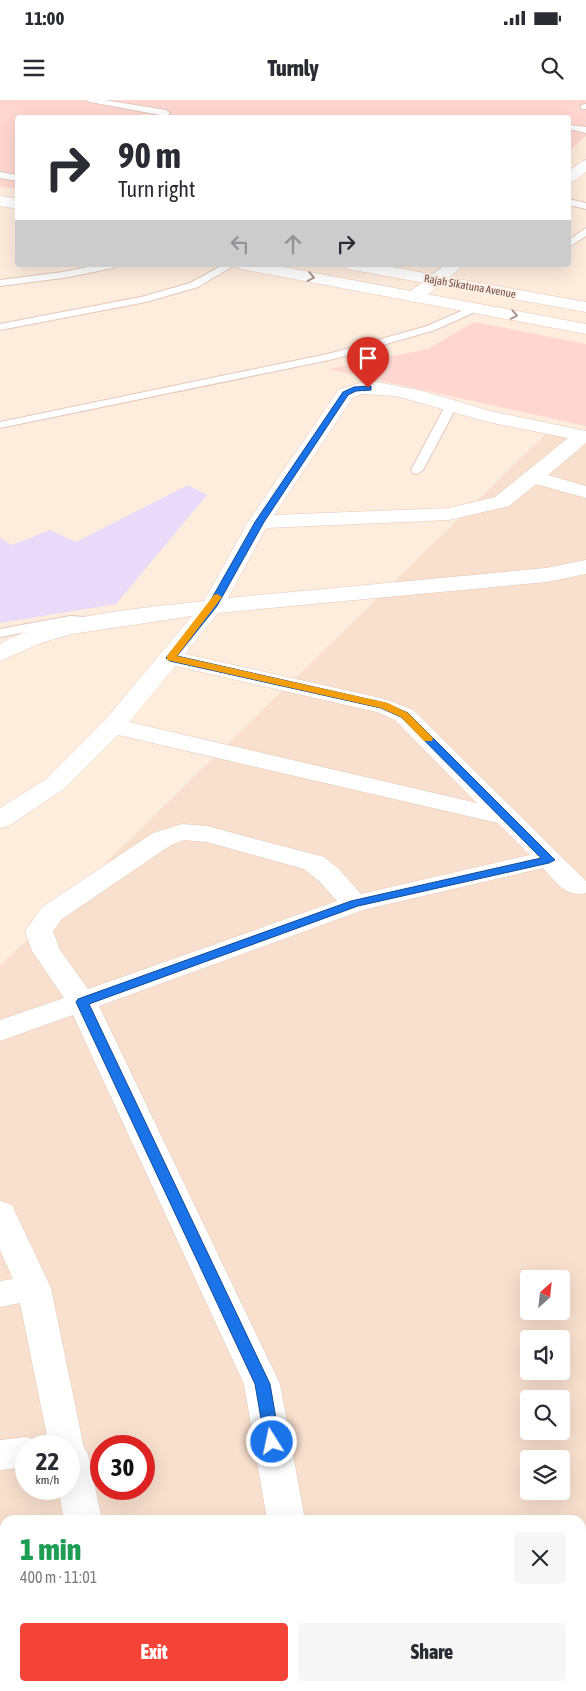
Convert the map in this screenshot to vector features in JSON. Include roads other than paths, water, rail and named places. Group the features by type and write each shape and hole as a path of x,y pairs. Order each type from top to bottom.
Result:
{"street":[{"path":"571,176 586,165"},
{"path":"0,201 15,204"},
{"path":"256,267 586,329"},
{"name":"Rajah Sikatuna Avenue","path":"365,267 586,307"},
{"path":"414,297 453,267"},
{"path":"475,308 497,291"},
{"path":"0,820 55,784 113,726 170,658 212,606 259,522 346,393 354,389 368,388 397,390 485,415 584,436"},
{"path":"259,522 449,514 502,502 584,436"},
{"path":"533,477 586,492"},
{"path":"0,654 16,643 37,636 100,622 212,606 546,576 586,566"},
{"path":"170,658 385,706 404,715 577,887"},
{"path":"113,726 506,817"},
{"path":"285,1515 262,1384 82,1002 46,951 39,931 52,913 162,839 182,832 207,834 314,863 328,874 355,904"},
{"path":"0,1031 355,904 549,860"},
{"path":"0,1213 34,1288 65,1435"},
{"path":"0,1294 34,1288"},
{"path":"0,1455 15,1453"},
{"path":"79,1500 82,1515"}],"lane":[{"path":"90,100 166,113 163,115"},
{"path":"571,127 586,130"},
{"path":"0,175 15,178"},
{"path":"571,202 586,206"},
{"path":"571,242 586,231"},
{"path":"0,283 63,275 103,267"},
{"path":"0,327 142,300 194,285 226,267"},
{"path":"0,425 334,356 431,328 475,308"},
{"path":"416,470 451,406"},
{"path":"0,633 70,620 100,622"}]}
